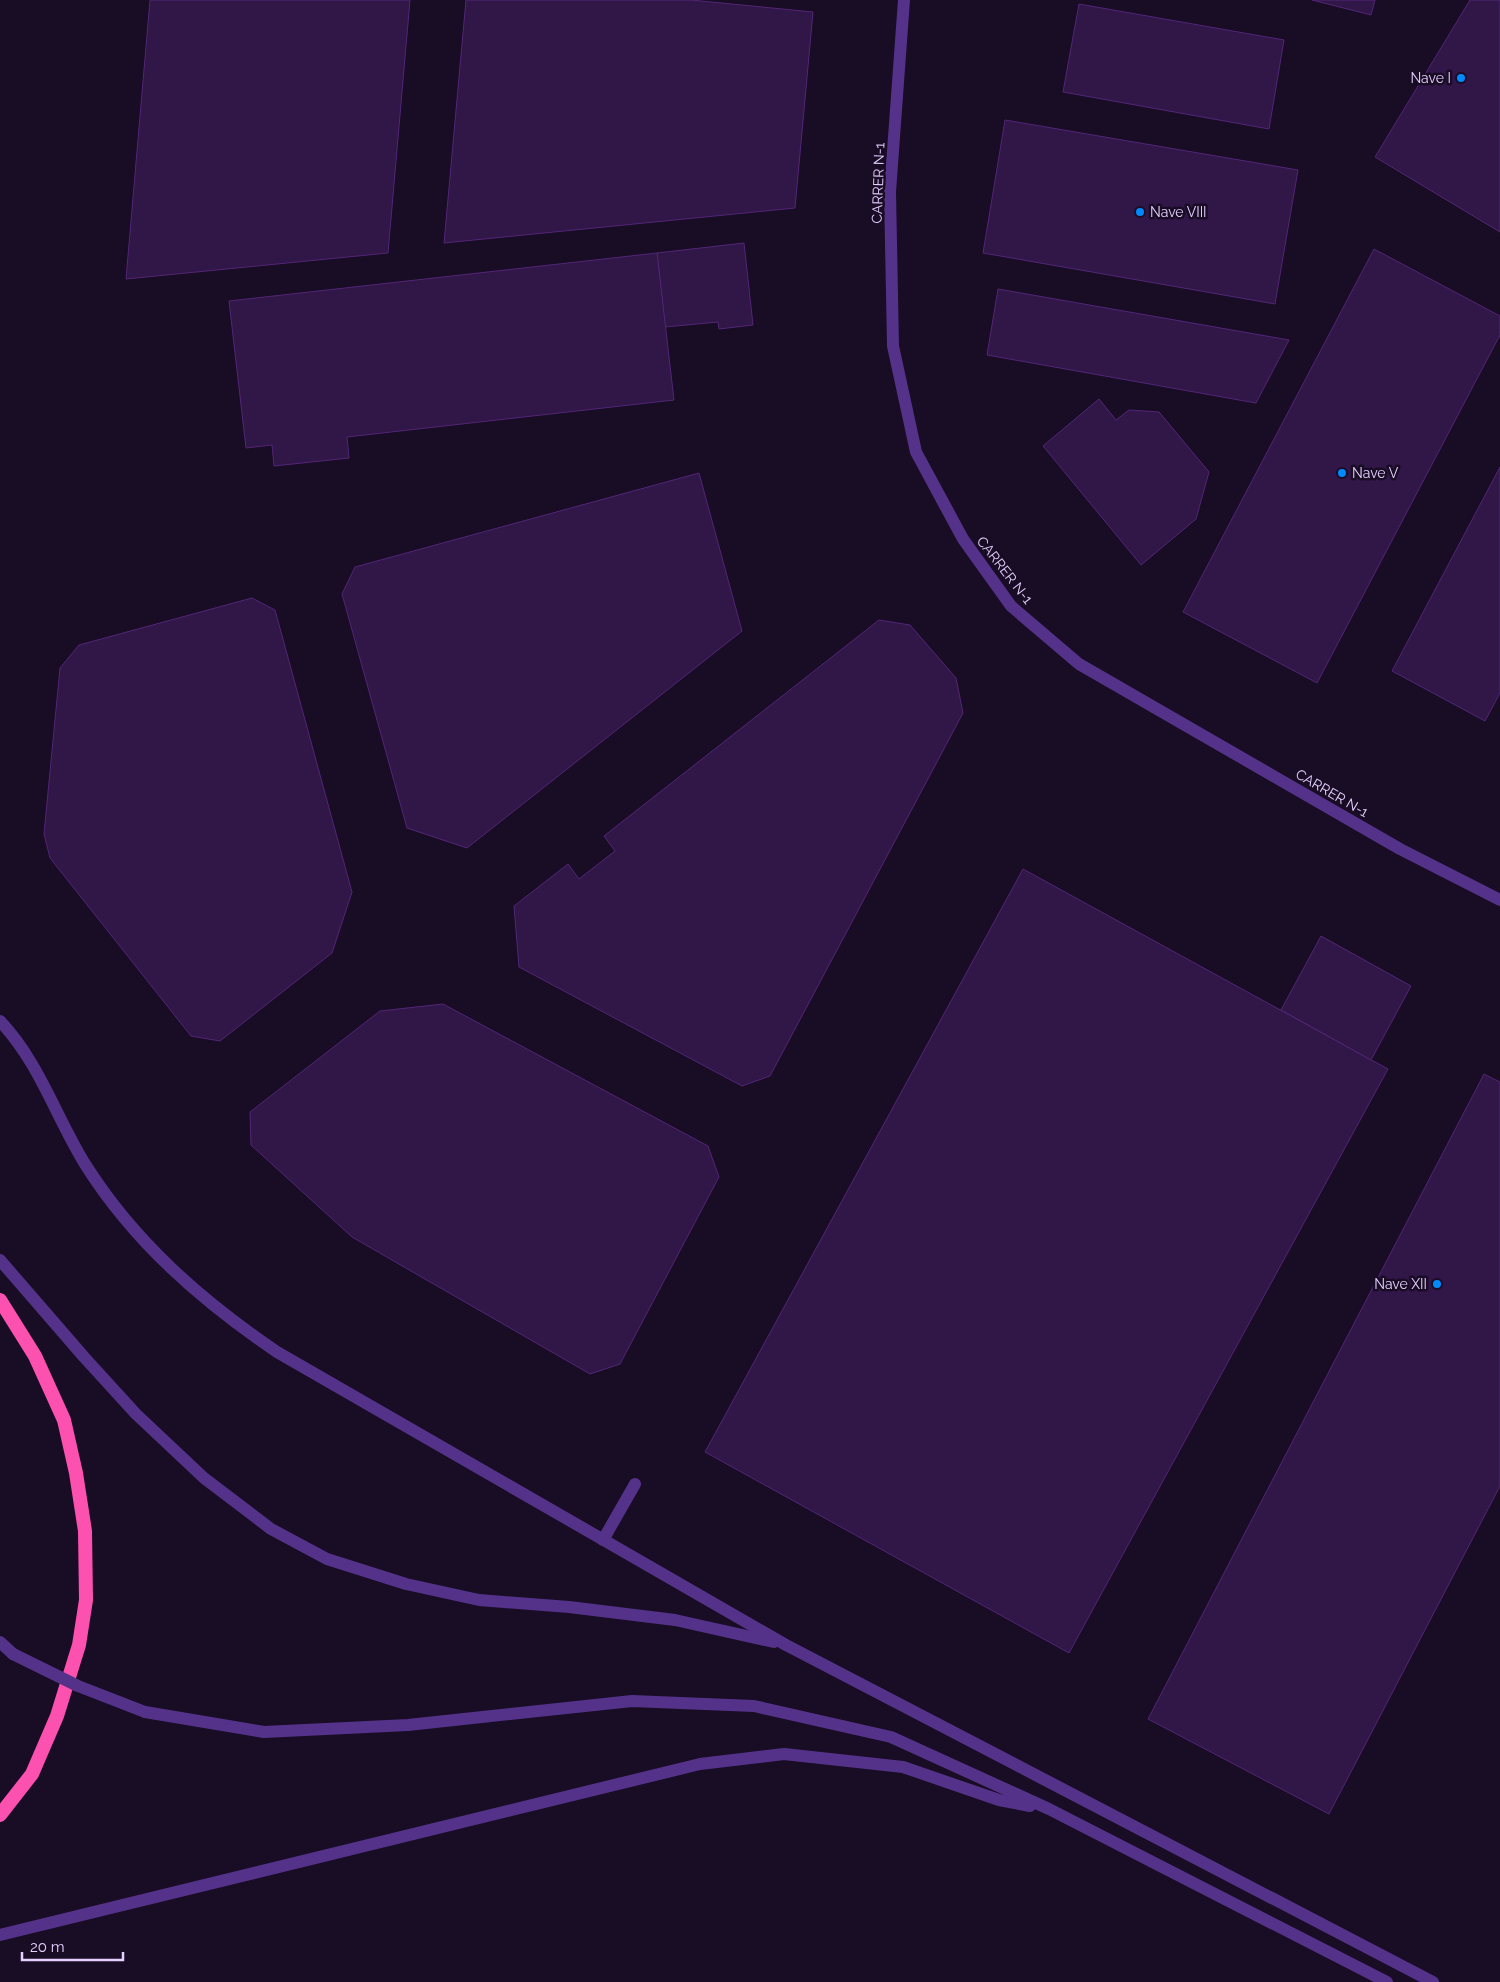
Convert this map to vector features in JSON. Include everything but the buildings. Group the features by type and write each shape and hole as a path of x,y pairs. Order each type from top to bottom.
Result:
{"highway":[{"path":"0,1300 35,1356 64,1420 76,1473 85,1531 86,1600 79,1645 57,1716 32,1774 0,1815"}],"street":[{"name":"CARRER N-1","path":"904,0 890,192 893,346 916,452 963,539 1011,606 1078,664 1400,849 1500,900"},
{"path":"0,1021 27,1056 81,1157 105,1193 156,1254 219,1312 277,1352 786,1645 1433,1982"},
{"path":"0,1260 136,1414 204,1478 271,1529 326,1559 406,1584 479,1600 569,1607 675,1620 786,1645"},
{"path":"603,1540 635,1484"},
{"path":"0,1642 13,1654 78,1686 145,1712 264,1732 408,1725 632,1701 754,1706 891,1737 1049,1809 1387,1982"},
{"path":"0,1935 710,1762 784,1754 903,1767 999,1800 1049,1809"}],"place":[{"name":"Nave I","path":"1461,78"},
{"name":"Nave VIII","path":"1140,212"},
{"name":"Nave V","path":"1342,473"},
{"name":"Nave XII","path":"1437,1284"}]}
